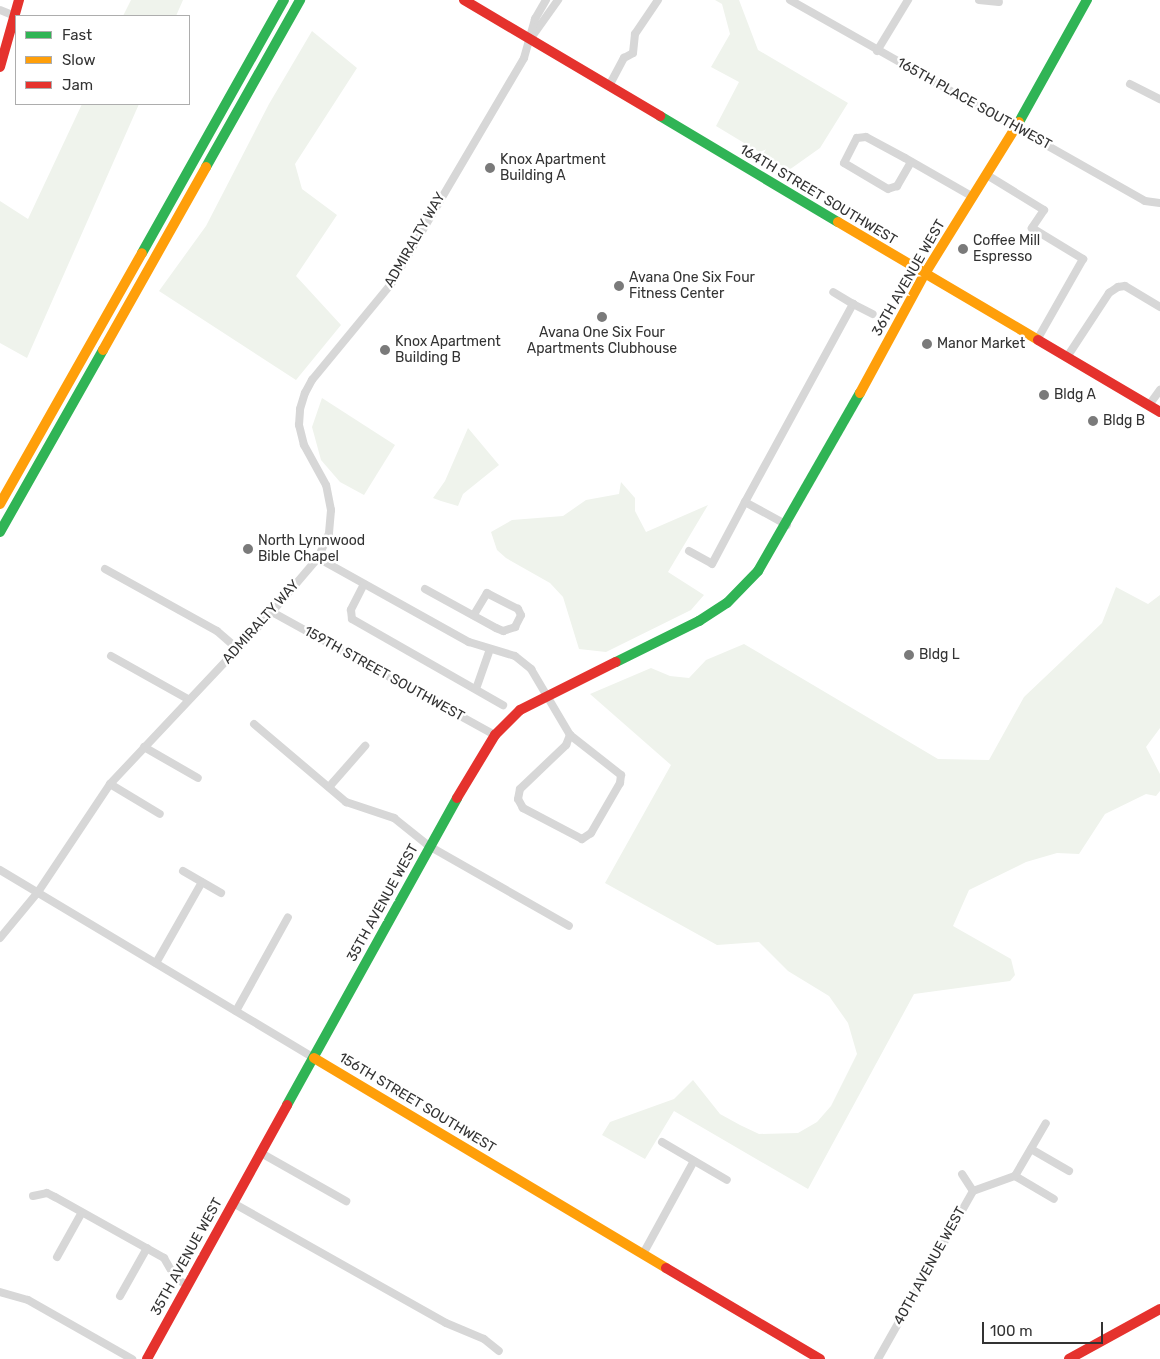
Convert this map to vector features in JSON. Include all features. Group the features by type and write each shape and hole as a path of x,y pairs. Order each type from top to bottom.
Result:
{"main road":[{"path":"15,15 19,0"},
{"path":"0,504 284,0"},
{"path":"0,532 300,0"},
{"name":"164TH STREET SOUTHWEST","path":"464,0 924,275 1160,412"},
{"name":"36TH AVENUE WEST","path":"758,572 787,525 924,275 1016,127 1087,0"},
{"path":"0,66 15,16"},
{"name":"35TH AVENUE WEST","path":"147,1359 429,846 495,735 520,710 699,621 727,603 758,572"},
{"name":"156TH STREET SOUTHWEST","path":"314,1058 820,1359"},
{"path":"1069,1359 1160,1309"}],"street":[{"name":"ADMIRALTY WAY","path":"0,938 38,892 110,784 272,612 318,558 329,533 331,510 326,485 304,445 299,425 300,409 305,393 312,380 391,284 524,58 535,19 546,0"},
{"path":"530,39 543,25 558,0"},
{"path":"609,86 624,58 633,53 635,34 658,0"},
{"name":"165TH PLACE SOUTHWEST","path":"790,0 877,51 1146,201 1160,203"},
{"path":"877,51 908,0"},
{"path":"979,0 999,2"},
{"path":"0,10 15,16"},
{"path":"1130,84 1160,99"},
{"path":"911,162 897,186 888,189 844,163 857,138 861,136 911,162 973,197"},
{"path":"987,174 1044,210 1032,228 1083,260 1037,340"},
{"path":"1067,357 1109,293 1118,287 1125,286 1160,307"},
{"path":"833,292 873,314"},
{"path":"689,551 712,564 853,304"},
{"path":"1149,405 1160,390"},
{"path":"745,502 787,525"},
{"path":"318,558 469,642 515,656 531,669 570,734 621,776 620,782 591,833 582,839 524,808 518,799 520,789 566,745 570,734"},
{"path":"105,569 217,631 238,648"},
{"path":"364,584 351,610 352,619 503,705"},
{"path":"425,589 496,628 510,631 517,625 522,615 518,609 487,593 474,615"},
{"name":"159TH STREET SOUTHWEST","path":"272,612 495,735"},
{"path":"476,689 490,649"},
{"path":"111,656 188,699"},
{"path":"254,724 346,802 394,818 429,846 568,926"},
{"path":"329,787 365,746"},
{"path":"144,747 198,778"},
{"path":"110,784 160,814"},
{"name":"156TH STREET SOUTHWEST","path":"0,870 314,1058"},
{"path":"183,871 222,893"},
{"path":"156,963 202,882"},
{"path":"236,1011 288,917"},
{"path":"973,1191 1016,1176 1046,1123"},
{"path":"662,1142 727,1180"},
{"path":"1031,1149 1068,1171"},
{"path":"261,1153 346,1201"},
{"path":"643,1254 694,1161"},
{"name":"40TH AVENUE WEST","path":"878,1359 973,1191 962,1174"},
{"path":"1016,1176 1054,1198"},
{"path":"33,1196 47,1193 147,1248 164,1258 176,1279 188,1285"},
{"path":"233,1203 446,1323 484,1339 499,1351"},
{"path":"58,1257 82,1212"},
{"path":"120,1296 147,1248"},
{"path":"0,1292 28,1300 132,1359"}],"shaded area":[{"path":"131,0 183,0 176,15 124,15"},
{"path":"715,0 739,0 758,50 848,103 820,148 789,170 716,126 739,82 711,67 730,34 722,4"},
{"path":"312,31 357,68 295,164 302,189 337,215 296,276 341,325 296,380 159,291 206,226 269,104"},
{"path":"82,105 139,105 27,358 0,343 0,201 28,219"},
{"path":"322,398 395,445 364,495 340,482 321,460 312,427"},
{"path":"468,428 499,465 463,494 458,506 433,498 445,481"},
{"path":"621,482 635,498 635,511 646,532 708,505 668,572 704,595 691,610 606,652 579,649 563,597 550,583 506,558 497,550 491,532 512,520 563,516 586,500 619,494"},
{"path":"1116,587 1148,604 1160,595 1160,728 1146,747 1160,774 1160,791 1156,796 1146,794 1105,814 1079,854 1057,853 1026,862 969,890 953,926 1011,959 1015,975 1010,981 914,994 808,1189 674,1111 645,1159 602,1135 610,1122 674,1099 693,1080 720,1114 740,1125 759,1134 798,1133 817,1122 831,1106 857,1054 848,1023 829,996 788,971 759,942 717,945 605,883 671,765 590,694 651,668 670,676 689,678 706,660 744,644 938,759 989,760 1024,697 1102,623"}],"traffic: fast":[{"path":"142,253 284,0"},
{"path":"206,167 300,0"},
{"path":"1019,122 1087,0"},
{"path":"660,116 838,222"},
{"path":"0,532 103,350"},
{"path":"616,662 699,621 727,603 758,571 860,393"},
{"path":"287,1105 457,798"}],"traffic: slow":[{"path":"860,393 924,275 1019,122"},
{"path":"103,350 206,167"},
{"path":"838,222 1038,340"},
{"path":"0,504 142,253"},
{"path":"314,1058 666,1268"}],"traffic: jam":[{"path":"0,67 19,0"},
{"path":"464,0 660,116"},
{"path":"1038,340 1160,412"},
{"path":"457,798 495,735 520,710 616,662"},
{"path":"147,1359 287,1105"},
{"path":"666,1268 820,1359"},
{"path":"1069,1359 1160,1309"}],"place":[{"name":"Knox Apartment Building A","path":"490,168"},
{"name":"Coffee Mill Espresso","path":"963,249"},
{"name":"Avana One Six Four Fitness Center","path":"619,286"},
{"name":"Avana One Six Four Apartments Clubhouse","path":"602,317"},
{"name":"Manor Market","path":"927,344"},
{"name":"Knox Apartment Building B","path":"385,350"},
{"name":"Bldg A","path":"1044,395"},
{"name":"Bldg B","path":"1093,421"},
{"name":"North Lynnwood Bible Chapel","path":"248,549"},
{"name":"Bldg L","path":"909,655"}]}
